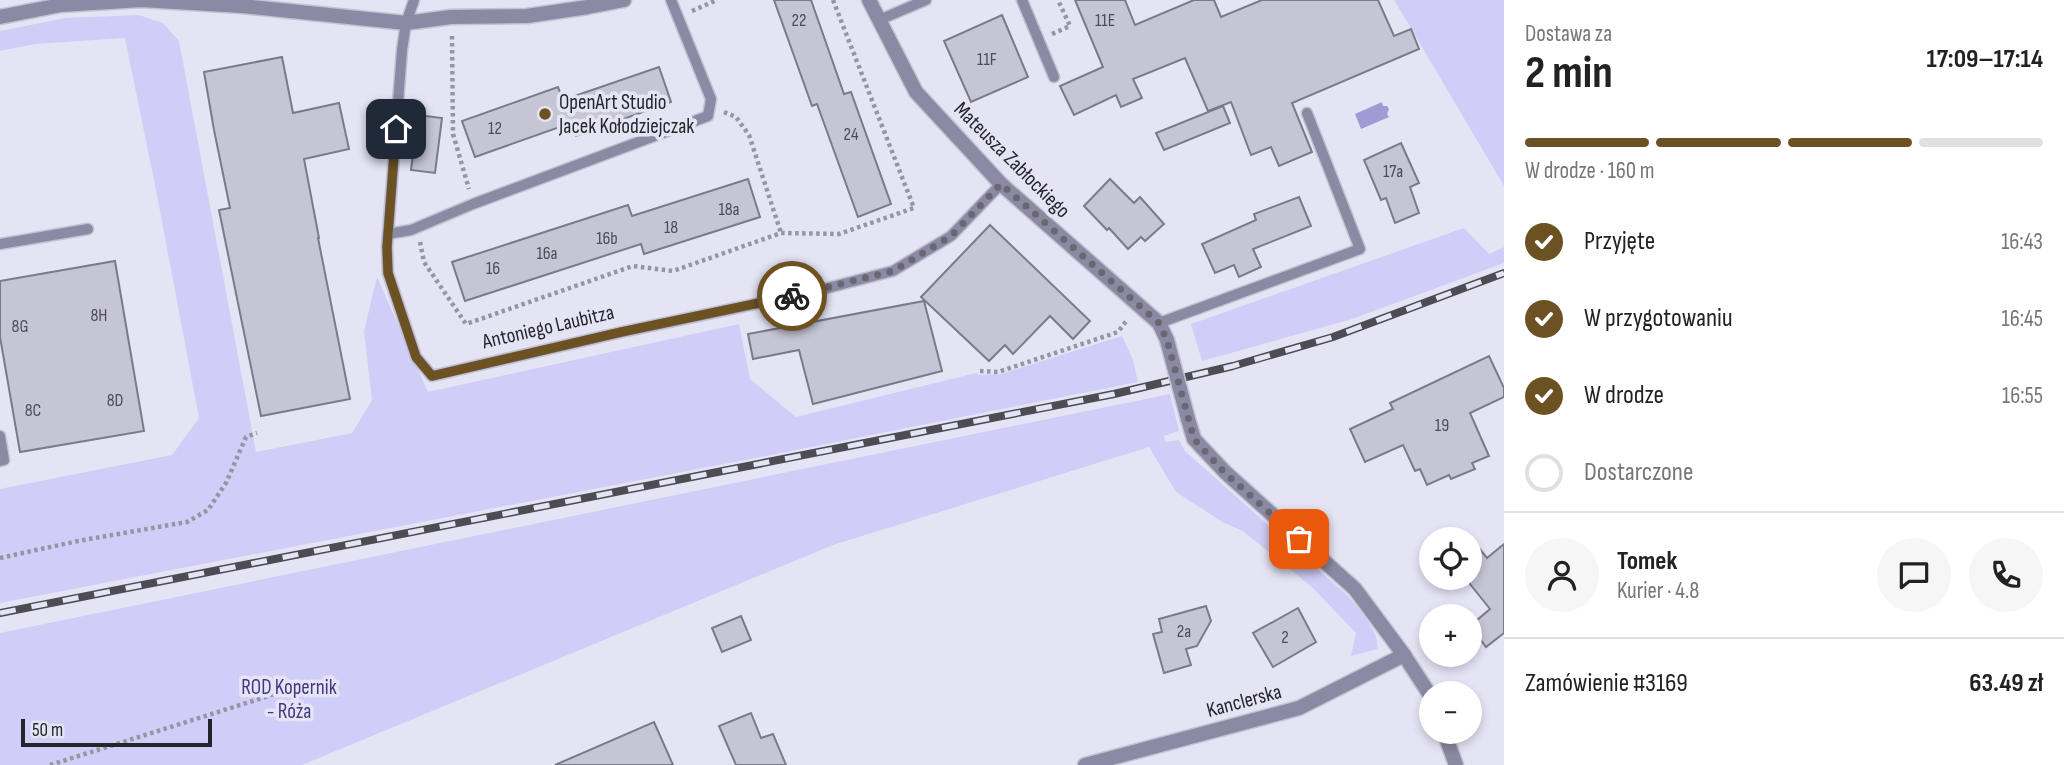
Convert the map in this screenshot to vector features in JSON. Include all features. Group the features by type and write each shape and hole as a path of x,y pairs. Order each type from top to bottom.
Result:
{"street":[{"path":"0,17 61,5 141,0 242,6 406,23 451,17 527,16 624,0"},
{"name":"Mateusza Zabłockiego","path":"869,0 916,92 1001,184 1159,323 1167,340 1194,439 1224,472 1355,589 1421,681"},
{"name":"Kanclerska","path":"1085,765 1299,708 1404,655"},
{"path":"1448,744 1456,765"}],"lane":[{"name":"Antoniego Laubitza","path":"414,0 406,23 402,50 388,233 388,273 416,357 432,376 621,332 812,292 893,271 951,236 1001,184"},
{"path":"388,233 416,228 708,116 711,99 671,0"},
{"path":"879,20 926,0"},
{"path":"1022,0 1054,77"},
{"path":"1159,323 1360,249 1307,113"},
{"path":"0,244 88,229"},
{"path":"0,436 4,460 0,461"}],"path":[{"path":"678,17 717,0"},
{"path":"416,228 424,262 466,324 633,267 673,271 782,233 839,234 914,208 833,0"},
{"path":"1038,40 1070,26 1058,0"},
{"path":"451,17 453,134 473,204"},
{"path":"710,105 736,117 749,135 782,233"},
{"path":"980,371 998,372 1118,332 1139,305"},
{"path":"0,558 187,522 208,510 226,484 246,437 257,433"},
{"path":"50,765 313,682"}],"green space":[{"path":"1394,0 1504,0 1504,186 1409,25"},
{"path":"139,15 163,23 179,41 256,452 352,433 372,400 364,331 377,277 428,392 739,324 750,379 796,417 976,373 1001,374 1122,336 1133,360 1138,382 0,603 0,489 172,455 199,418 125,38 35,44 0,51 0,31 65,18"},
{"path":"1464,228 1489,254 1504,247 1504,263 1352,319 1202,361 1191,324"},
{"name":"ROD Kopernik - Róża","path":"1170,394 1179,431 1164,436 1165,442 1179,440 1185,451 1348,596 1372,628 1377,649 1351,656 1356,633 1313,588 1243,531 1224,523 1176,492 1149,447 833,545 302,765 0,765 0,633"}],"shaded area":[{"path":"1382,102 1383,106 1389,109 1389,117 1361,129 1355,114"}],"building":[{"path":"774,0 811,0 844,94 851,92 891,204 858,217 817,104 812,106"},
{"path":"1075,0 1125,0 1135,25 1194,0 1214,0 1221,17 1262,0 1378,0 1394,36 1411,29 1419,49 1292,103 1312,152 1279,166 1271,147 1251,155 1231,102 1208,111 1185,58 1133,79 1142,98 1121,107 1116,95 1074,115 1060,86 1103,67"},
{"path":"1002,15 1028,77 971,102 944,41"},
{"path":"282,57 293,113 339,103 349,149 304,159 350,399 261,416 219,210 230,208 204,72"},
{"path":"659,67 671,102 576,136 571,123 475,157 462,121 558,87 563,100"},
{"path":"1223,106 1230,123 1164,150 1156,133"},
{"path":"418,115 442,118 435,173 411,170"},
{"path":"1401,143 1419,183 1410,187 1419,213 1395,223 1386,198 1381,200 1364,160"},
{"path":"748,179 760,217 644,254 641,244 465,301 452,262 628,205 632,216"},
{"path":"1110,179 1134,203 1140,197 1164,224 1145,241 1141,237 1128,249 1084,206"},
{"path":"1299,197 1311,226 1253,249 1261,267 1239,277 1234,265 1215,273 1202,244 1256,220 1254,214"},
{"path":"990,225 1090,321 1073,339 1050,316 1013,354 1005,345 989,361 921,297"},
{"path":"115,261 144,431 20,452 0,337 0,281"},
{"path":"924,301 942,371 813,404 799,350 753,359 748,334"},
{"path":"1489,356 1504,388 1504,397 1470,413 1489,456 1472,463 1475,469 1451,479 1449,475 1427,485 1420,469 1415,471 1403,445 1365,462 1350,429 1393,409 1390,403"},
{"path":"1504,544 1504,633 1486,647 1482,642 1482,616 1490,609 1475,590 1482,590 1482,552 1487,558"},
{"path":"1206,606 1211,621 1197,646 1186,649 1191,665 1164,673 1153,634 1162,632 1159,619"},
{"path":"1298,608 1316,642 1273,667 1253,633"},
{"path":"741,616 751,640 722,652 712,628"},
{"path":"751,713 761,738 773,734 786,765 736,765 719,726"},
{"path":"654,722 673,765 555,765"}],"railway":[{"path":"0,613 1114,394 1233,366 1333,337 1504,273"}],"way so far":[{"path":"792,296 893,271 951,236 1001,184 1159,323 1167,340 1194,439 1224,472 1299,539"}],"place":[{"name":"OpenArt Studio Jacek Kołodziejczak","path":"545,114"}],"route":[{"path":"396,129 387,247 388,273 416,357 432,376 792,296"}]}
